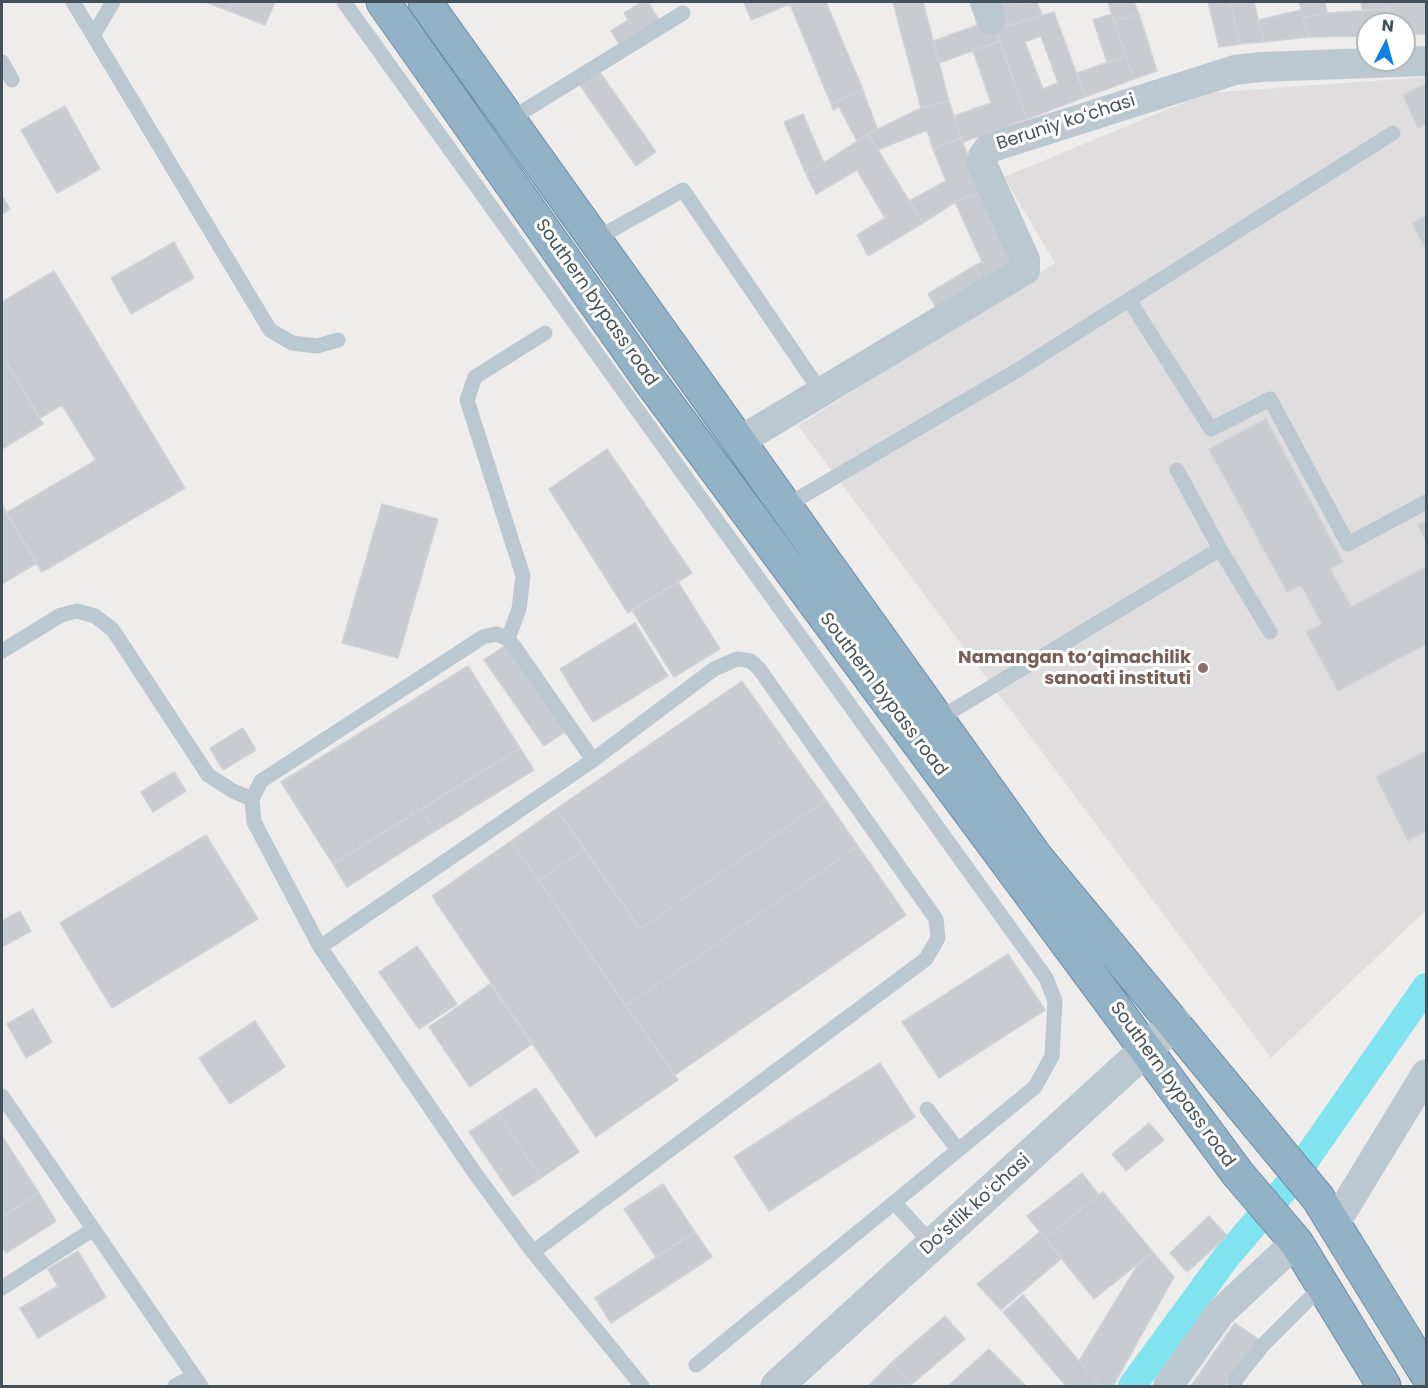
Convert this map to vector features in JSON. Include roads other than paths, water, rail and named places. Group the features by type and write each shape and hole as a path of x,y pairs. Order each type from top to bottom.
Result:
{"highway":[{"name":"Southern bypass road","path":"383,2 648,378 1238,1174 1296,1242 1384,1386"},
{"name":"Southern bypass road","path":"425,2 1036,857 1265,1132 1326,1212 1426,1373"}],"street":[{"name":"Beruniy koʻchasi","path":"738,442 1017,277 1025,270 1025,260 982,164 983,156 989,148 1235,70 1260,67 1426,61"},
{"name":"Doʻstlik koʻchasi","path":"777,1386 1175,1023"},
{"path":"1326,1212 1426,1074"},
{"path":"1168,1386 1220,1313 1296,1242"}],"lane":[{"path":"73,2 270,330 292,343 316,346 339,340"},
{"path":"94,34 113,2"},
{"path":"344,2 1046,978 1055,1000 1052,1056 1035,1086 696,1365"},
{"path":"509,120 683,13"},
{"path":"2,62 12,80"},
{"path":"784,507 1016,371 1393,134"},
{"path":"594,240 683,189 821,392"},
{"path":"1128,300 1211,429 1270,399 1348,544 1426,502"},
{"path":"508,639 519,609 523,576 467,400 475,377 545,333"},
{"path":"1177,470 1220,549 1270,632"},
{"path":"937,720 1220,549"},
{"path":"2,651 61,615 77,612 95,616 113,630 208,776 252,799"},
{"path":"593,760 508,639 496,634 483,637 261,782 252,799 254,822 320,947 477,1176 533,1252 642,1386"},
{"path":"320,947 593,760 714,669 736,659 751,661 760,670 936,919 938,938 926,959 533,1252"},
{"path":"2,1096 198,1381 175,1386"},
{"path":"927,1109 958,1150"},
{"path":"894,1202 933,1245"},
{"path":"2,1288 92,1230"},
{"path":"1234,1386 1236,1379 1262,1346 1322,1286"}],"waterway":[{"path":"1132,1386 1227,1256 1288,1185 1426,987"}],"place":[{"name":"Namangan to‘qimachilik sanoati instituti","path":"1203,668"}]}
